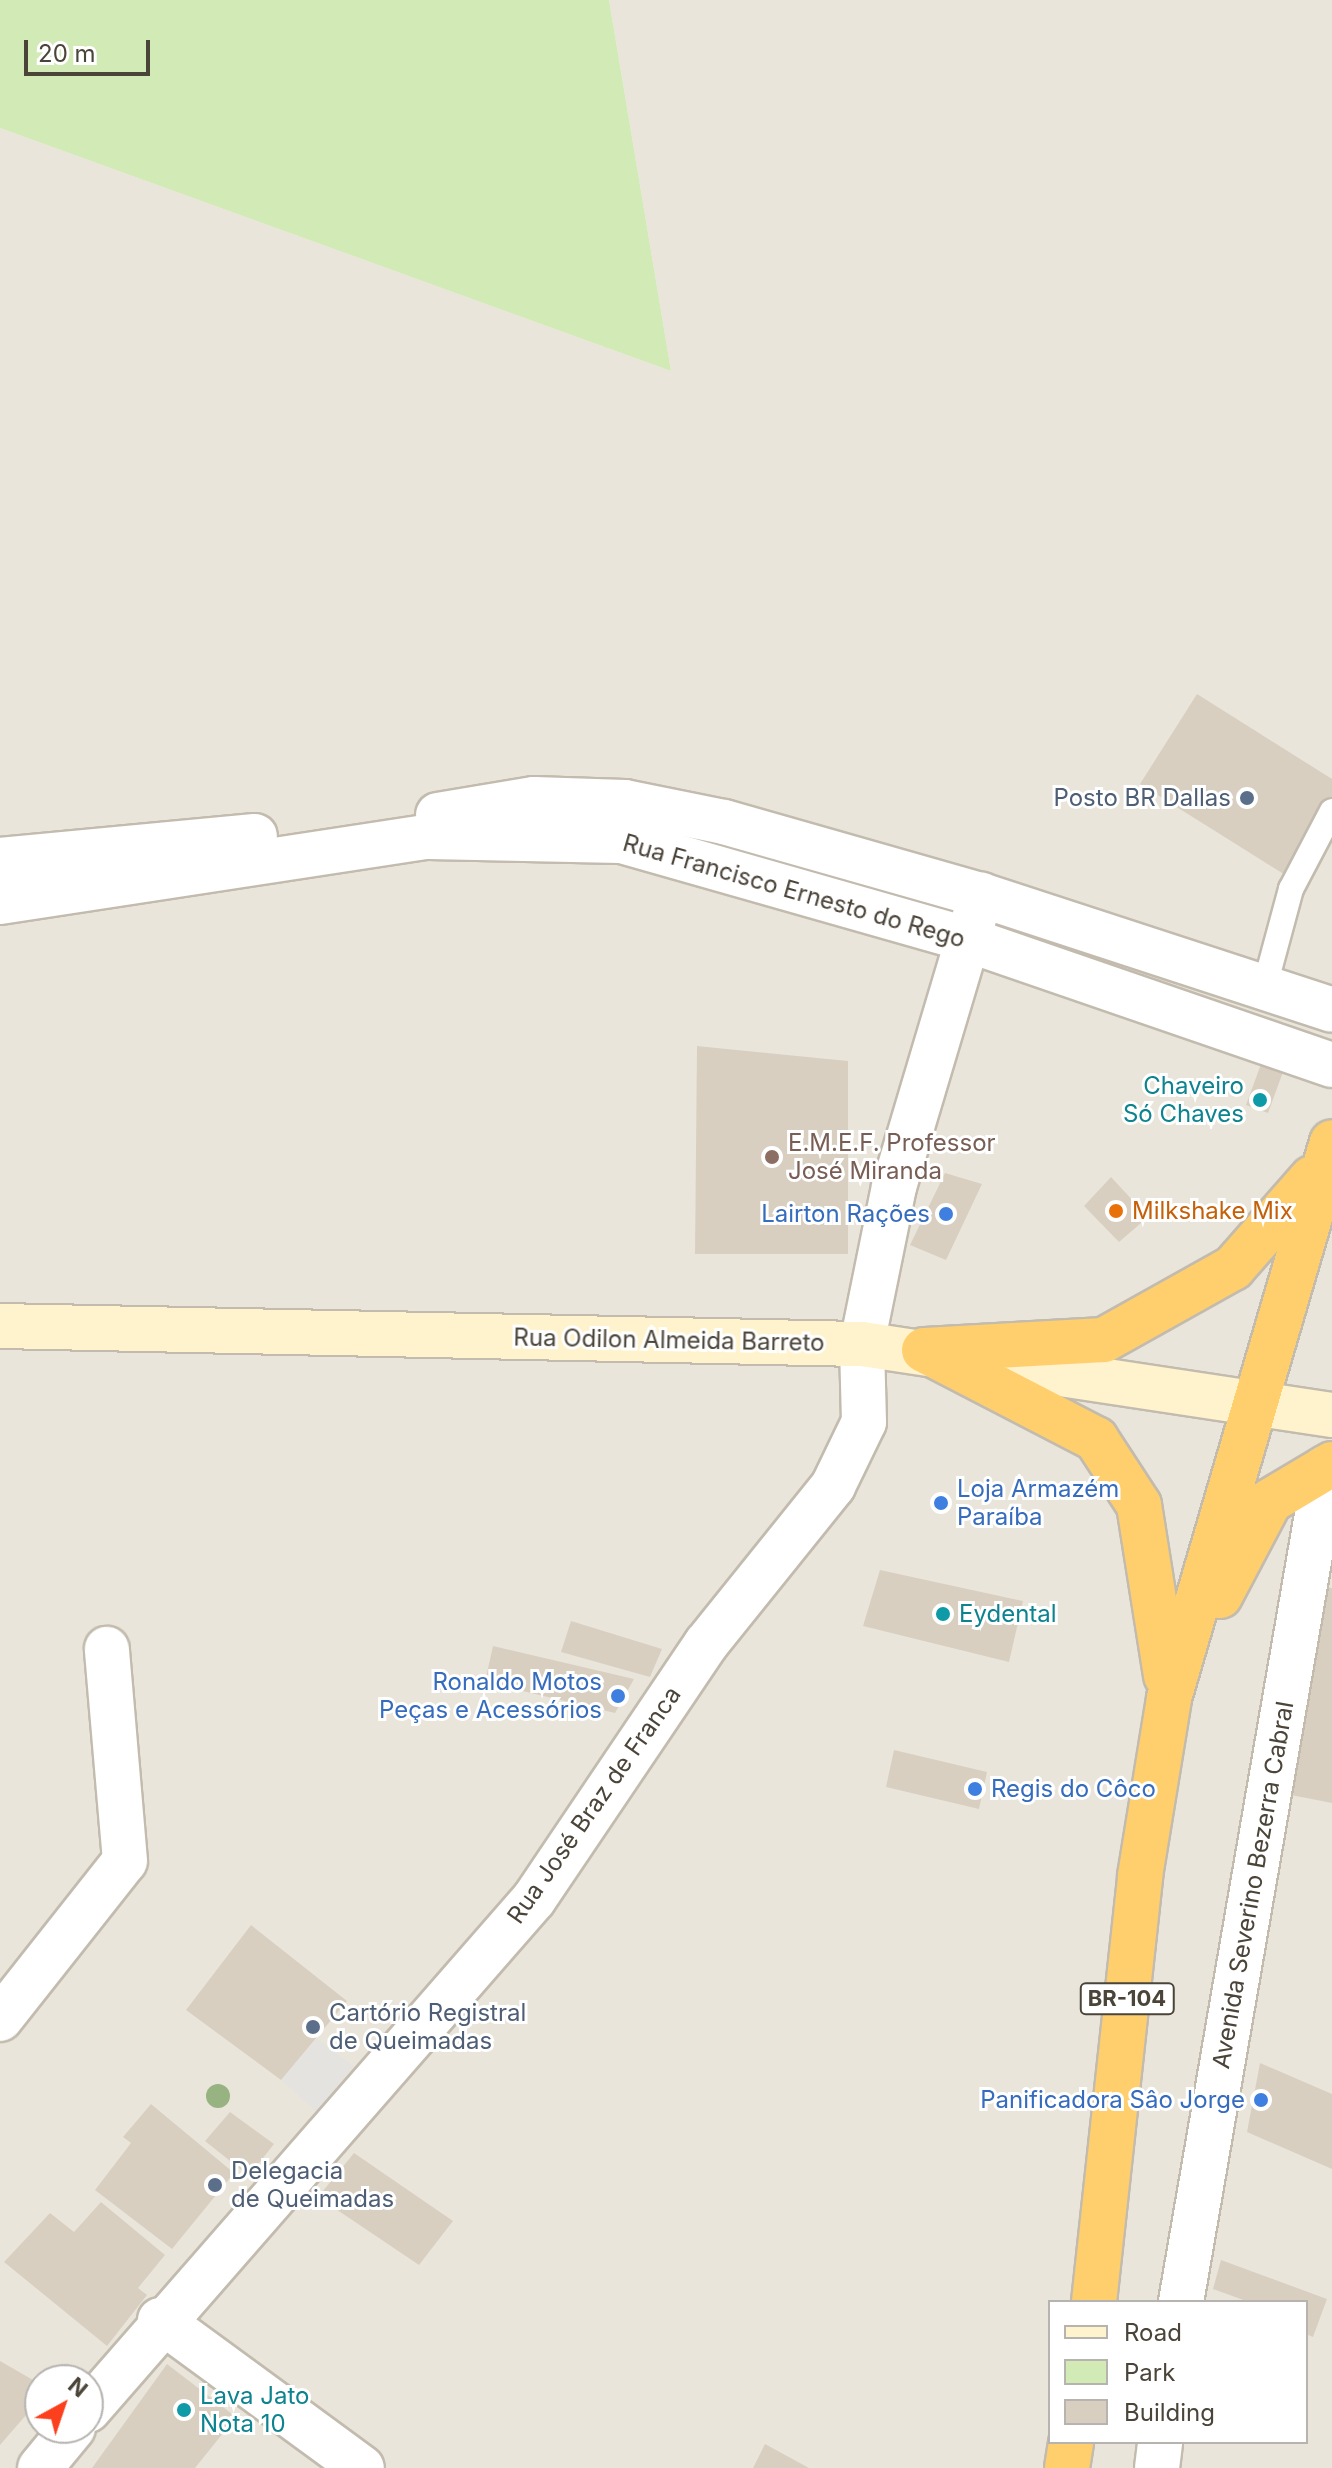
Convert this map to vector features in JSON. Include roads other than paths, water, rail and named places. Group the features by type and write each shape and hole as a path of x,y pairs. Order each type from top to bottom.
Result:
{"highway":[{"path":"1327,1155 1332,1220"},
{"path":"924,1350 1104,1340 1233,1268 1327,1155"},
{"name":"BR-104","path":"1094,2300 1140,1876 1169,1698 1252,1403 1327,1155"},
{"path":"924,1350 1096,1439 1139,1505 1169,1698"},
{"path":"1169,1698 1270,1501 1329,1466"},
{"path":"1067,2468 1071,2444"}],"main road":[{"name":"Rua Odilon Almeida Barreto","path":"0,1326 862,1344 924,1350 1332,1415"}],"street":[{"name":"Rua Francisco Ernesto do Rego","path":"0,860 549,799 625,802 724,822 981,895 1332,1010"},
{"name":"Rua Francisco Ernesto do Rego","path":"0,902 427,837 536,835 622,841 969,940 1332,1065"},
{"name":"Rua José Braz de Franca","path":"104,2390 160,2320 534,1899 706,1644 833,1486 864,1422 862,1344 909,1128 981,895"},
{"name":"Avenida Severino Bezerra Cabral","path":"1181,2300 1329,1466"},
{"path":"0,2019 125,1861 107,1649"},
{"path":"160,2320 362,2468"},
{"path":"40,2468 60,2444"},
{"path":"1157,2468 1160,2444"}],"lane":[{"path":"1264,989 1291,889 1332,811"}],"place":[{"name":"Posto BR Dallas","path":"1247,798"},
{"name":"Chaveiro Só Chaves","path":"1260,1100"},
{"name":"E.M.E.F. Professor José Miranda","path":"772,1157"},
{"name":"Milkshake Mix","path":"1116,1211"},
{"name":"Lairton Rações","path":"946,1214"},
{"name":"Loja Armazém Paraíba","path":"941,1503"},
{"name":"Eydental","path":"943,1614"},
{"name":"Ronaldo Motos Peças e Acessórios","path":"618,1696"},
{"name":"Regis do Côco","path":"975,1789"},
{"name":"Cartório Registral de Queimadas","path":"313,2027"},
{"name":"Panificadora Sâo Jorge","path":"1261,2100"},
{"name":"Delegacia de Queimadas","path":"215,2185"},
{"name":"Lava Jato Nota 10","path":"184,2410"}]}
